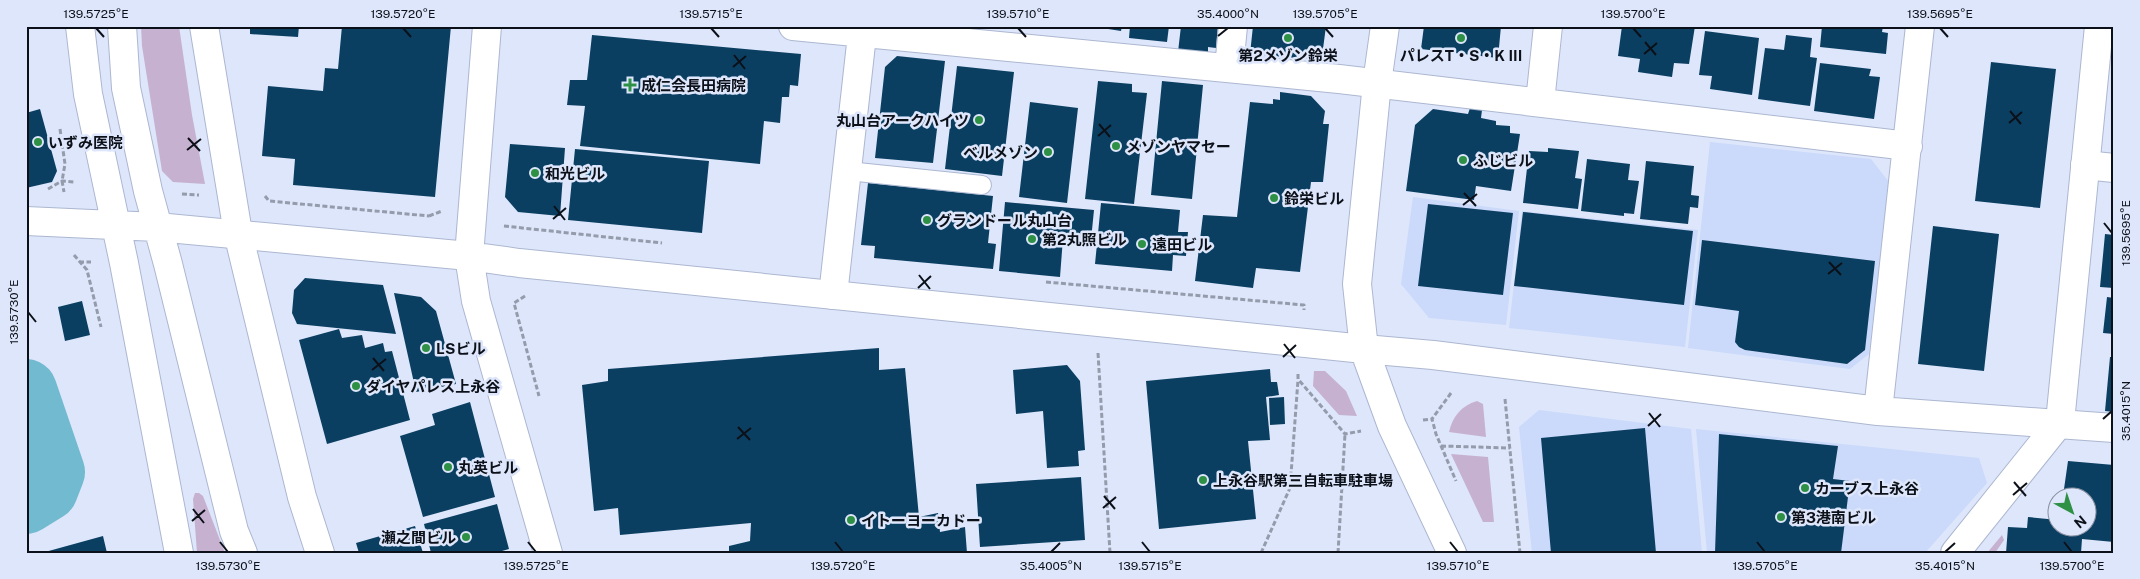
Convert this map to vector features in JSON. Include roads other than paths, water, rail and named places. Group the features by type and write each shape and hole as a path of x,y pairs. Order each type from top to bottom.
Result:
{"street":[{"path":"80,26 88,94 116,224 179,553"},
{"path":"122,26 126,88 157,227 168,264 234,531 243,553"},
{"path":"204,26 238,233 302,497 320,553"},
{"path":"488,26 469,256 476,301 548,553"},
{"path":"793,26 863,29 1047,52 1229,68 1540,102 1908,146"},
{"path":"1229,68 1233,26"},
{"path":"1385,26 1377,84 1357,284 1364,349 1392,426 1452,553"},
{"path":"1540,102 1548,26"},
{"path":"1878,411 1920,26"},
{"path":"1956,553 2060,422 2100,26"},
{"path":"834,295 863,29"},
{"path":"2085,165 2114,168"},
{"path":"26,221 116,224 238,233 1433,355 1878,411 2060,422 2114,428"}],"lane":[{"path":"848,171 982,185"}],"waterway":[{"path":"26,390 54,472 47,490 26,503"}],"place":[{"name":"第2メゾン鈴栄","path":"1288,38"},
{"name":"パレスT・S・K III","path":"1461,38"},
{"name":"成仁会長田病院","path":"630,85"},
{"name":"丸山台アークハイツ","path":"979,120"},
{"name":"いずみ医院","path":"38,142"},
{"name":"メゾンヤマセー","path":"1116,146"},
{"name":"ベルメゾン","path":"1048,152"},
{"name":"ふじビル","path":"1463,160"},
{"name":"和光ビル","path":"535,173"},
{"name":"鈴栄ビル","path":"1274,198"},
{"name":"グランドール丸山台","path":"927,220"},
{"name":"第2丸照ビル","path":"1032,239"},
{"name":"遠田ビル","path":"1142,244"},
{"name":"LSビル","path":"426,348"},
{"name":"ダイヤパレス上永谷","path":"356,386"},
{"name":"丸英ビル","path":"448,467"},
{"name":"上永谷駅第三自転車駐車場","path":"1203,480"},
{"name":"カーブス上永谷","path":"1805,488"},
{"name":"第3港南ビル","path":"1781,517"},
{"name":"イトーヨーカドー","path":"851,520"},
{"name":"瀬之間ビル","path":"466,537"}]}
